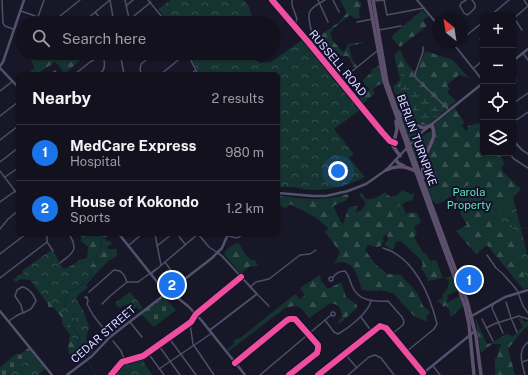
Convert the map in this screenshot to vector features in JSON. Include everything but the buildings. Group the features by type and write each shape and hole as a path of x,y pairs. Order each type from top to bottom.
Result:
{"highway":[{"name":"BERLIN TURNPIKE","path":"371,1 384,83 394,112 409,147 416,172 456,274"},
{"name":"BERLIN TURNPIKE","path":"371,1 378,30 379,49 390,90 475,331 481,374"},
{"path":"390,90 400,113 422,132"},
{"path":"394,112 397,127 394,142 399,164 416,172"},
{"path":"415,125 424,128 432,125 434,132 433,139 425,156 423,166 423,176 426,189"},
{"path":"394,142 399,136 405,140"},
{"path":"393,164 398,155"},
{"path":"386,170 411,165 412,159"},
{"name":"BERLIN TURNPIKE","path":"470,317 473,374"},
{"path":"473,364 477,368 480,366"},
{"path":"473,374 478,371 481,374"}],"main road":[{"path":"18,16 24,0"},
{"path":"16,23 0,67 16,85"},
{"path":"516,59 528,49"},
{"path":"280,193 315,196 340,194 368,183 393,164 398,155 422,132 481,84"},
{"path":"120,236 158,283 196,314 245,375"},
{"path":"218,253 228,236"},
{"name":"CEDAR STREET","path":"67,375 89,359 110,337 218,253"},
{"path":"470,317 494,303 518,292 528,290"},
{"path":"0,311 52,375"},
{"path":"422,374 475,331"}],"street":[{"path":"2,0 3,23 5,26 14,29"},
{"path":"38,16 44,0"},
{"path":"60,16 80,0"},
{"path":"90,16 110,0 113,16"},
{"path":"125,0 128,16"},
{"path":"126,6 133,0"},
{"path":"148,0 161,16"},
{"name":"RUSSELL ROAD","path":"272,0 340,82 389,139 394,142"},
{"path":"292,0 292,5 297,19 294,26"},
{"path":"318,0 328,22"},
{"path":"309,43 312,38 309,12 314,6 325,0"},
{"path":"333,0 339,12"},
{"path":"371,1 384,0 387,15 424,8"},
{"path":"417,0 432,18"},
{"path":"466,0 461,3 460,7 464,13 467,14 475,8 475,4 472,0"},
{"path":"495,12 509,0"},
{"path":"516,16 528,6 524,0"},
{"path":"134,16 151,2"},
{"path":"20,11 35,16"},
{"path":"95,12 99,16"},
{"path":"357,22 373,19"},
{"path":"516,23 522,30"},
{"path":"468,34 480,24"},
{"path":"378,30 401,26"},
{"path":"423,47 423,52 415,74 416,78 449,110"},
{"path":"456,48 480,78"},
{"path":"340,82 379,49"},
{"path":"523,53 528,60"},
{"path":"78,72 94,60"},
{"path":"102,72 105,68 104,60"},
{"path":"121,60 124,72"},
{"path":"141,72 140,66 147,60"},
{"path":"163,72 178,60"},
{"path":"191,60 196,70 194,72"},
{"path":"473,69 480,63"},
{"path":"0,91 13,81"},
{"path":"516,101 528,93"},
{"path":"0,116 16,104"},
{"path":"515,120 528,112"},
{"path":"0,140 16,128"},
{"path":"517,145 528,154"},
{"path":"0,162 16,150"},
{"path":"511,156 514,160 528,168"},
{"path":"5,178 16,170"},
{"path":"0,171 15,191 0,202"},
{"path":"0,229 8,219 16,213"},
{"path":"0,254 23,236"},
{"path":"47,236 47,242 53,251"},
{"path":"60,263 73,253 75,248 70,236"},
{"path":"128,246 140,236"},
{"path":"155,236 161,265"},
{"path":"157,246 170,236"},
{"path":"179,236 185,244"},
{"path":"102,304 127,282 138,282 151,274 195,236"},
{"path":"200,236 209,247 222,256 256,294 269,306"},
{"path":"231,236 237,238 240,236"},
{"path":"0,278 47,242"},
{"path":"383,248 398,255 420,279 437,324 434,329 406,352"},
{"path":"250,286 256,282 269,279 300,254 309,254 316,250"},
{"path":"487,255 496,268 518,292 522,305 528,314"},
{"path":"164,262 180,283"},
{"path":"89,292 114,270 120,271 124,275 127,282"},
{"path":"333,277 340,271 345,271 348,274 354,291 358,295 371,301 388,301 402,317 403,325 392,334"},
{"path":"111,375 118,366 125,361 139,358 148,353 190,324 196,314 241,277"},
{"path":"9,322 16,316 23,313 31,309 35,304 36,301 30,292 24,287 17,290 15,296 23,313"},
{"path":"159,369 194,346 256,294"},
{"path":"87,298 87,304 93,315 110,337"},
{"path":"325,320 334,332 338,334 368,309 371,301"},
{"path":"506,302 517,332"},
{"path":"494,303 492,308 503,332"},
{"path":"485,308 491,309 494,312"},
{"path":"260,375 331,315"},
{"path":"486,328 498,322 520,316 528,320"},
{"path":"360,317 372,332"},
{"path":"235,363 289,319 297,320 318,345 318,349 317,353 289,375"},
{"path":"482,319 493,341"},
{"path":"130,321 142,337"},
{"path":"190,324 194,346 214,375"},
{"path":"318,375 380,326 392,334 422,374"},
{"path":"169,338 196,375"},
{"path":"113,341 120,350 125,361"},
{"path":"525,375 521,352 528,342"},
{"path":"159,346 180,375"},
{"path":"148,353 164,375"},
{"path":"345,353 357,368"},
{"path":"348,375 369,357 375,355 380,358 394,375"},
{"path":"522,362 528,360"},
{"path":"433,366 440,375"}],"green space":[{"path":"171,0 244,0 249,7 252,16 164,16 158,9"},
{"path":"340,0 358,0 362,4 359,9 360,18 356,19 350,15 334,28 330,34 333,41 343,52 348,44 363,42 349,47 352,59 357,66 354,68 348,56 341,56 334,49 323,43 316,47 312,44 326,31 338,23 347,13"},
{"path":"422,10 429,16 423,20 427,26 400,47 392,38 394,34"},
{"path":"302,40 361,109 334,129 354,154 349,158 365,177 328,189 310,190 291,187 280,188 280,72 199,72 191,60 256,60 260,63 280,60 280,56"},
{"path":"399,50 414,71 417,72 425,51 453,60 469,78 459,75 447,85 450,89 447,92 456,101 428,125 421,125 401,112 393,87 400,80 394,55"},
{"path":"31,60 81,60 66,72 63,72 55,62 40,72 30,72 34,68"},
{"path":"380,66 383,83 375,87 373,90 375,93 361,105 357,100 370,89 364,84 363,80 372,72 371,70"},
{"path":"402,70 406,78 415,87 427,92 434,105 441,113 438,116 431,117 420,123 409,114 412,106 403,100 400,101 398,91"},
{"path":"455,108 464,122 462,126 466,131 468,126 478,123 480,124 480,156 501,156 505,164 501,167 503,172 521,189 494,219 512,224 527,288 523,289 487,245 476,254 456,231 467,225 461,215 485,202 477,179 441,203 439,201 442,196 439,191 426,181 424,170 426,160 435,139 435,124"},
{"path":"398,110 421,131 410,143"},
{"path":"429,132 432,132 430,138 432,140 424,156 419,156 416,159 412,146 417,144 417,141 420,138"},
{"path":"424,165 427,181 439,191 442,196 439,201 441,203 436,204 430,197 425,181"},
{"name":"Parola Property","path":"477,178 485,202 461,215 455,194"},
{"path":"402,190 411,194 414,193 413,201 411,200 402,204 406,214 402,216 399,213 396,196"},
{"path":"361,192 366,199 371,199 385,192 392,197 396,195 400,204 398,209 399,213 402,216 410,212 412,214 413,212 417,213 421,222 414,227 417,233 414,237 430,261 436,260 443,278 427,281 428,279 421,268 423,265 421,260 401,241 396,242 393,250 384,245 389,238 386,235 382,238 384,240 381,246 376,247 368,245 365,250 377,266 387,274 401,275 418,294 423,306 429,311 430,314 426,316 428,322 414,316 393,293 379,290 362,290 351,265 341,262 335,263 340,252 325,232 328,228 315,217 290,204 286,208 280,205 280,196 322,199 347,194 349,197 345,201 333,206 343,224 349,207 357,206 356,212 362,210 366,203 359,195"},
{"path":"513,197 521,228 528,227 521,229 528,258 528,288 512,225 500,233 494,219"},
{"path":"81,236 107,236 105,239 106,241 110,241 112,244 108,246 107,249 117,249 117,256 108,261 74,298 88,325 89,329 85,337 90,347 95,348 84,354 80,352 72,355 69,354 68,348 70,335 62,324 62,318 54,308 48,307 48,304 30,280 20,279 16,282 13,280 52,251 63,269 73,265 79,260 87,258 88,247 81,241"},
{"path":"238,242 245,254 251,260 254,260 258,265 254,267 250,266 241,274 224,254 227,249"},
{"path":"50,251 64,269 84,265 92,276 84,283 88,287 78,295 76,299 84,312 88,328 86,340 94,351 85,358 72,337 69,322 58,306 55,308 22,271"},
{"path":"320,275 321,281 328,289 341,282 346,297 357,305 357,308 339,324 338,322 342,317 342,314 339,307 335,304 329,304 309,318 299,307 294,306 285,308 229,351 227,349 234,344 233,341 238,338 239,339 295,294 300,299 305,295 300,288"},
{"path":"453,275 458,289 457,291 448,295 447,303 460,296 463,306 451,317 446,305 444,307 437,300 443,298 442,295 448,288 449,280 444,279"},
{"path":"130,292 143,308 140,310 137,307 133,309 128,304 118,308 115,303"},
{"path":"164,297 176,310 154,327 141,314"},
{"path":"475,317 487,344 492,343 506,334 513,336 523,327 518,318 521,318 524,322 528,321 528,326 522,331 508,349 515,375 495,375 495,358 497,357 501,344 492,344 481,353"},
{"path":"28,348 34,355 9,375 0,375 0,367 17,353 19,355"},
{"path":"34,355 45,369 38,375 9,375"},
{"path":"142,359 152,375 112,375 122,364"}],"waterway":[{"path":"280,101 285,97"},
{"path":"96,375 79,346 77,341 80,337 74,329 75,318 64,305 64,298 73,289 76,289 92,276 89,266 100,261 95,256 102,245 101,242 103,238 102,236"}],"cycle path":[{"path":"272,0 382,132 390,141 395,143"},
{"path":"111,375 122,362 143,356 191,322 196,314 241,277"},
{"path":"235,363 286,321 289,319 295,319 318,345 318,349 317,353 289,375"},
{"path":"318,375 380,326 386,328 423,373"}],"place":[{"name":"MedCare Express","path":"469,280"},
{"name":"House of Kokondo","path":"172,285"}]}
